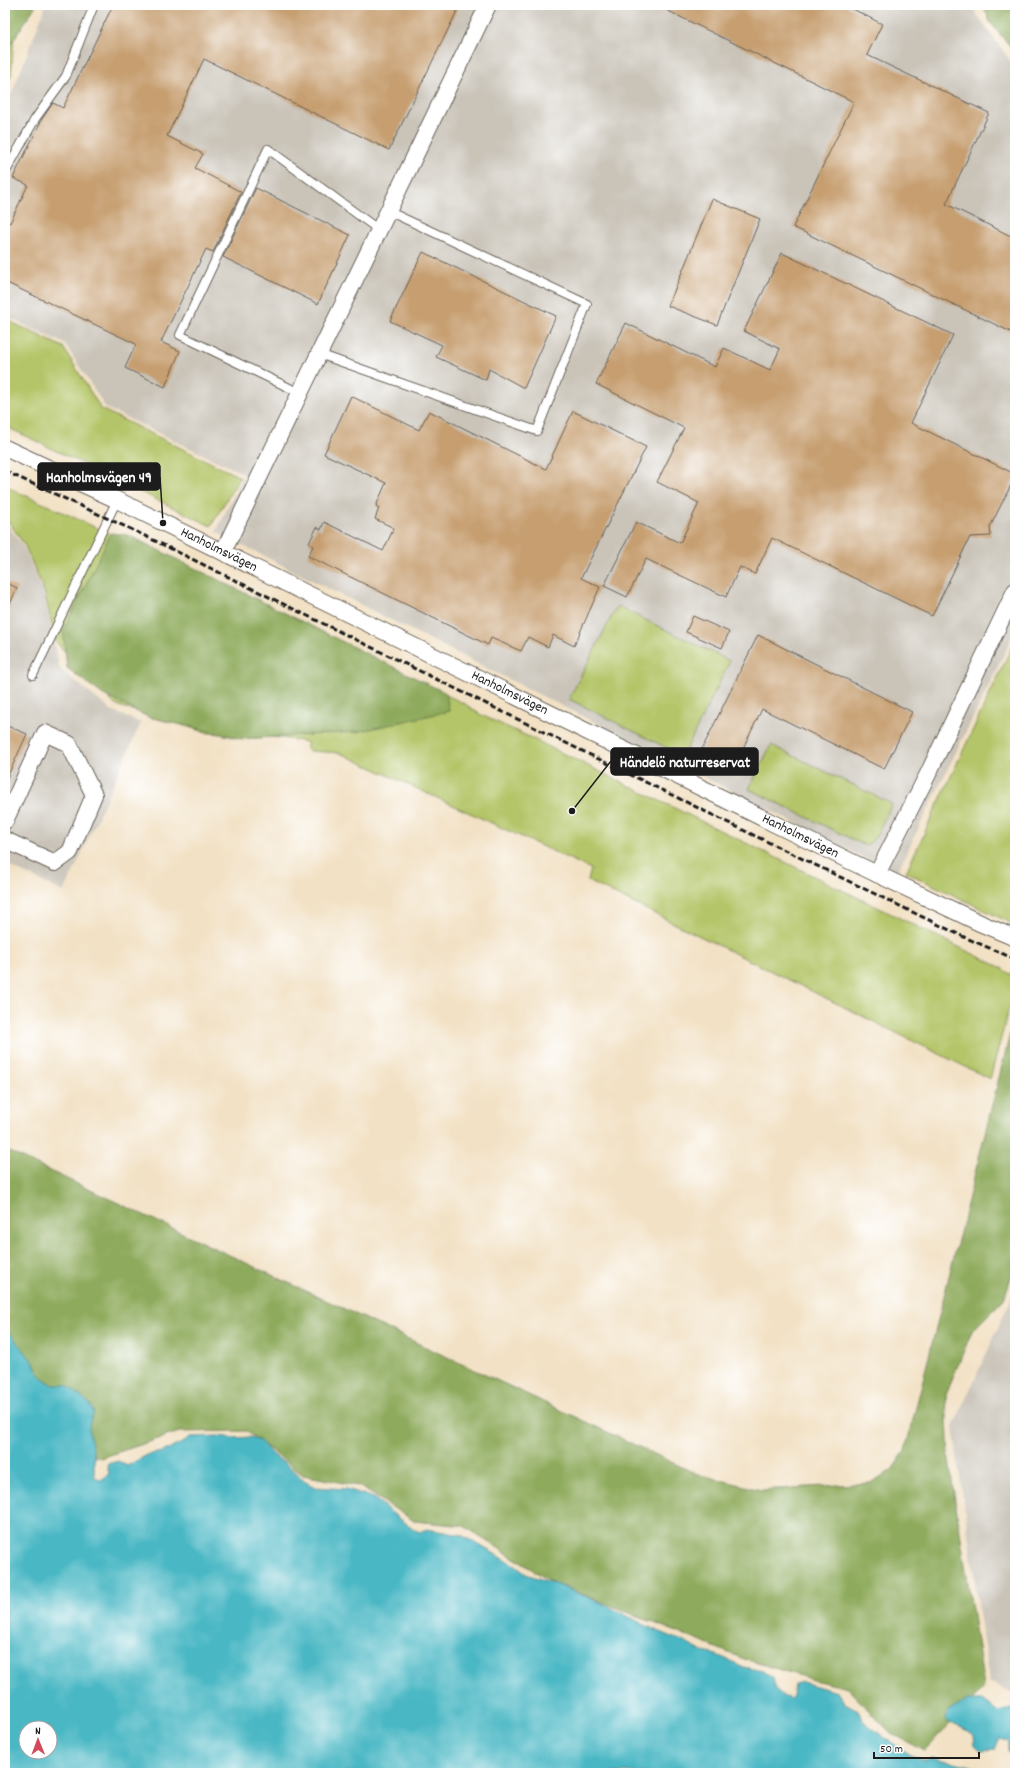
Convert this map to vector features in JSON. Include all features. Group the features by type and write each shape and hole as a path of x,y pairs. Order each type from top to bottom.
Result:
{"street":[{"path":"223,552 488,5"},
{"name":"Hanholmsvägen","path":"5,448 117,500 877,874 1015,938"},
{"path":"877,874 927,776 1015,591"},
{"path":"5,821 45,732 69,744 94,795 70,852 55,863 5,840"}],"lane":[{"path":"5,173 35,119 66,76 94,5"},
{"path":"300,394 180,335 268,149 379,230"},
{"path":"319,354 537,431 587,304 388,211"},
{"path":"33,675 117,500"}],"shaded area":[{"path":"46,5 972,5 977,15 1015,67 1015,632 896,874 216,532 244,474 106,408 65,344 5,316 5,111"},
{"path":"5,521 24,548 43,592 60,669 112,711 141,723 64,892 5,864"},
{"path":"1015,1286 1015,1694 989,1682 953,1427 1011,1299"}],"green space":[{"path":"5,5 16,5 11,76 5,78"},
{"path":"5,5 36,5 5,53"},
{"path":"983,5 1015,5 1015,52 990,22"},
{"path":"5,319 63,347 101,409 240,477 211,526 5,426"},
{"path":"5,486 178,565 465,704 481,715 998,966 1015,977 1015,986 990,1079 588,881 591,869 340,753 310,751 307,749 307,742 282,738 208,733 115,705 56,642 44,591 25,546 9,522 5,519"},
{"path":"111,533 128,535 446,693 449,711 357,732 242,739 148,717 102,694 67,668 63,631"},
{"path":"617,606 730,661 683,756 569,699"},
{"path":"1015,640 1015,925 906,872"},
{"path":"771,745 892,804 875,838 866,846 749,789"},
{"path":"1015,1014 1015,1265 1004,1299 972,1331 946,1394 949,1461 984,1687 925,1751 891,1733 847,1688 814,1680 744,1659 550,1581 464,1526 414,1521 359,1486 303,1475 246,1431 179,1432 101,1458 66,1450 5,1369 5,1150 697,1474 761,1490 870,1483 892,1470 905,1451"}],"water":[{"path":"5,1327 34,1363 40,1376 53,1385 67,1385 90,1404 94,1413 91,1418 89,1432 94,1457 94,1476 101,1480 109,1474 107,1464 118,1461 127,1466 147,1455 162,1452 180,1444 190,1437 251,1437 260,1441 271,1453 296,1472 304,1481 315,1487 347,1489 374,1498 397,1517 419,1532 427,1529 461,1535 513,1564 526,1574 553,1583 602,1603 703,1652 717,1655 744,1667 763,1671 773,1677 776,1689 783,1696 791,1699 795,1684 802,1682 837,1692 845,1703 858,1710 862,1720 910,1755 925,1760 933,1757 968,1765 988,1773 5,1773"},
{"path":"968,1700 982,1700 998,1712 1015,1708 1015,1758 1013,1758 1008,1751 1008,1741 999,1739 995,1750 982,1751 975,1745 974,1735 945,1720 948,1712"}],"building":[{"path":"113,5 460,5 389,150 204,59 167,136 203,154 195,168 241,192 213,252 206,249 161,342 180,351 165,387 125,368 136,344 5,282 5,220 10,223 28,185 13,178 42,119 53,103 63,108"},
{"path":"656,5 845,5 882,24 867,55 989,113 946,204 1015,238 1015,334 793,227 854,102"},
{"path":"256,188 350,235 318,304 223,257"},
{"path":"712,199 760,219 717,325 668,306"},
{"path":"423,252 556,316 524,388 489,369 486,380 436,357 442,345 390,321"},
{"path":"782,253 953,335 911,423 1015,474 1015,477 990,527 991,536 970,537 932,616 772,538 755,574 740,567 726,597 646,559 627,597 604,586 636,522 680,543 699,503 657,482 684,428 596,384 626,323 715,367 724,348 770,370 780,349 744,331"},
{"path":"351,396 419,430 429,411 546,469 573,411 646,447 581,578 600,587 574,646 553,635 548,647 528,637 521,651 491,638 488,645 308,556 313,546 309,543 317,527 321,530 324,522 383,551 394,528 375,519 379,508 376,506 386,483 324,454"},
{"path":"5,582 17,588 5,615"},
{"path":"693,616 729,632 722,648 686,632"},
{"path":"758,635 912,712 884,769 762,709 735,765 727,761 725,765 709,758 711,753 702,749"},
{"path":"5,725 27,734 5,782"}],"railway":[{"path":"5,27 6,5"},
{"path":"5,471 137,532 743,830 964,937 1015,959"}],"place":[{"name":"Hanholmsvägen 49","path":"163,523"},
{"name":"Händelö naturreservat","path":"572,811"}]}
